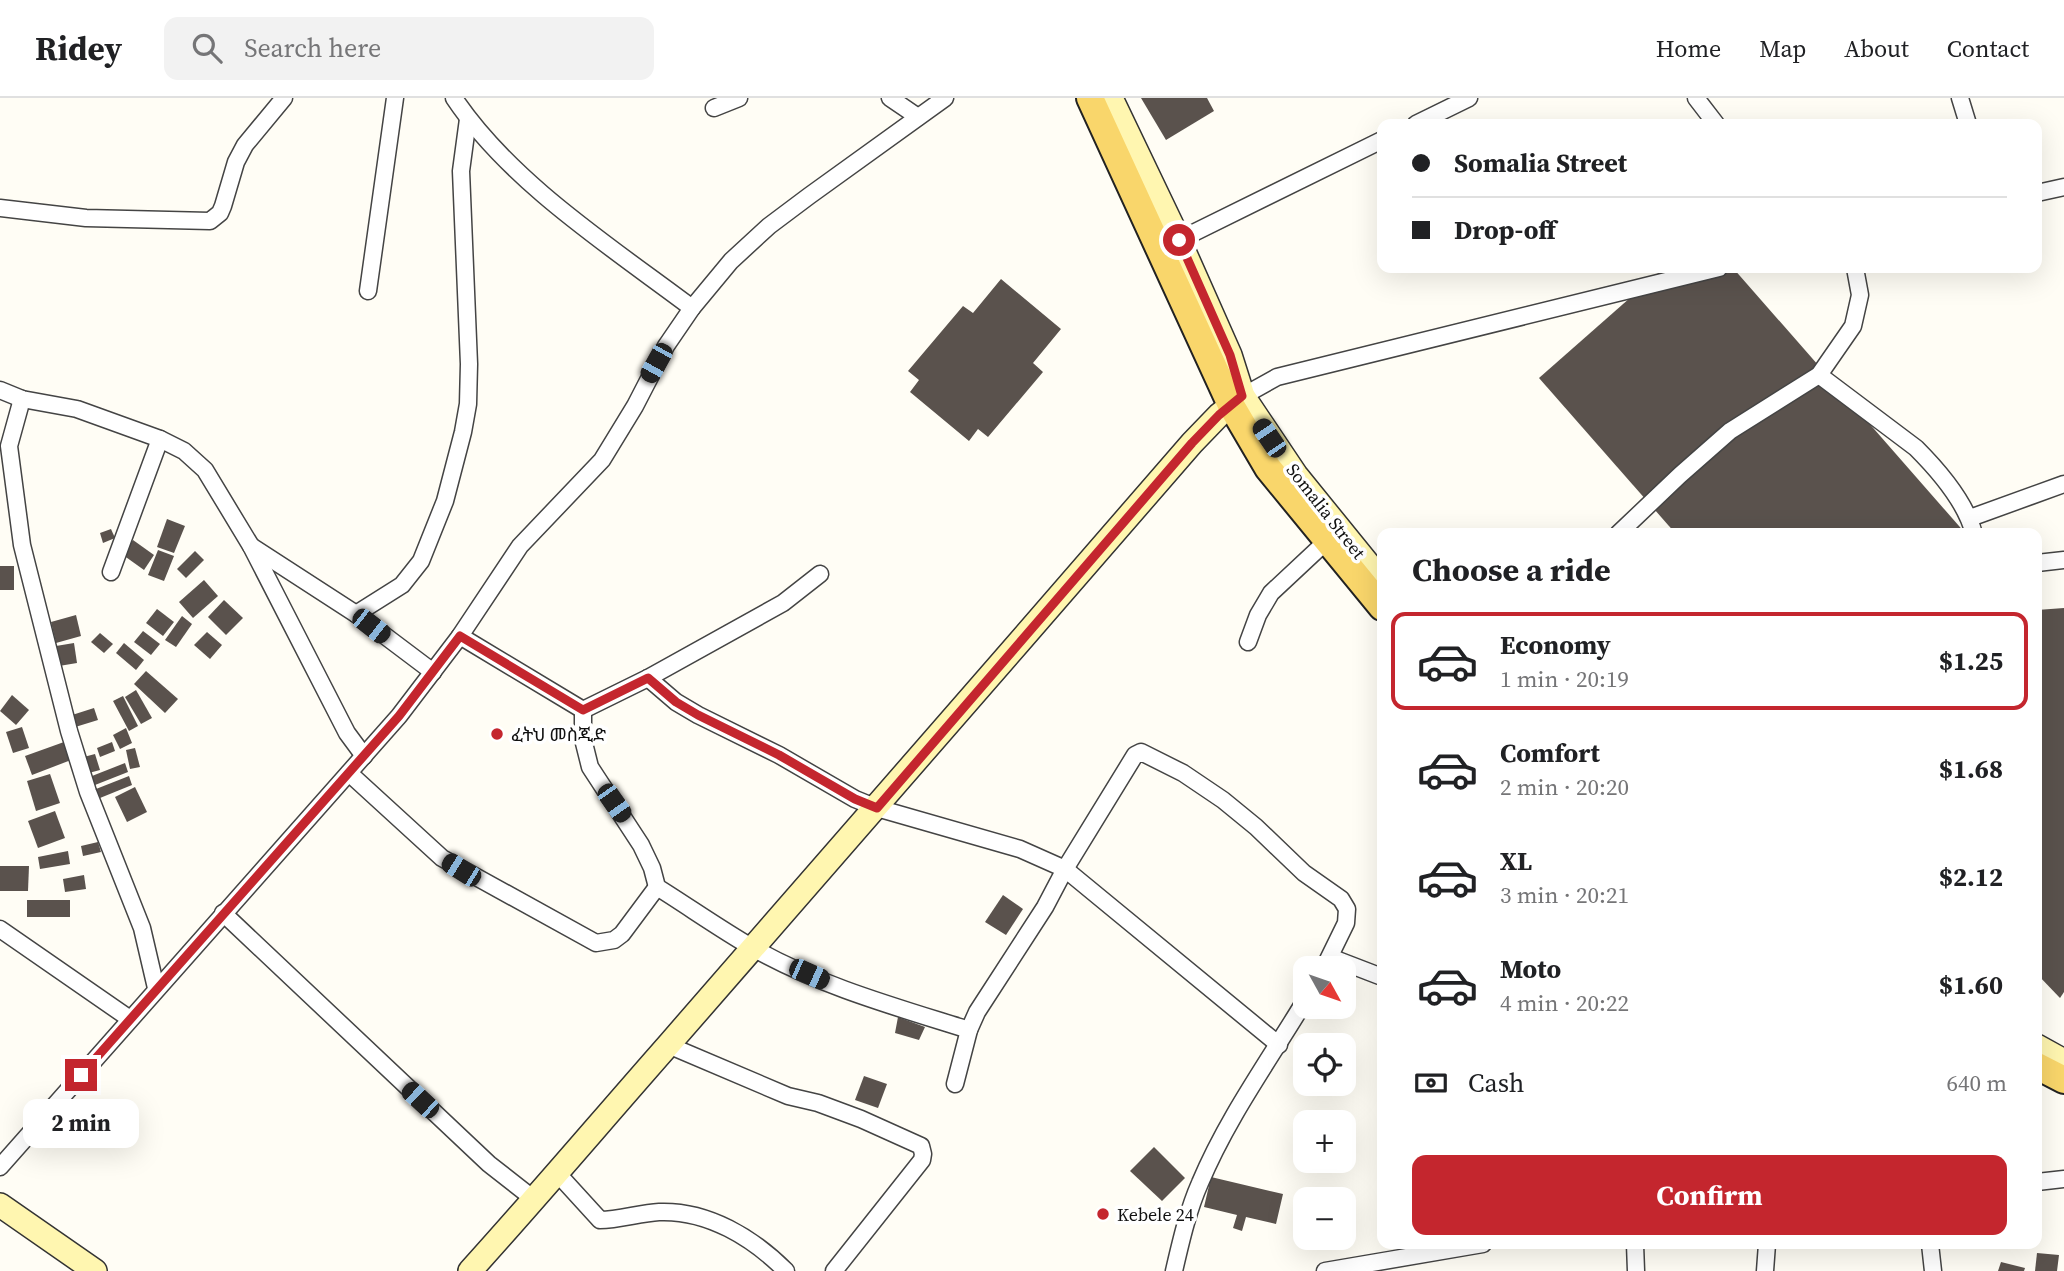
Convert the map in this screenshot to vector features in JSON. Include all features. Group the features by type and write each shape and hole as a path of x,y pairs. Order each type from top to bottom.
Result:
{"main road":[{"path":"1090,98 1268,468 1333,535 1377,600"},
{"path":"1111,98 1230,355 1237,400"},
{"path":"470,1271 558,1174 1183,453 1237,400"},
{"name":"Somalia Street","path":"1333,535 1377,577"},
{"path":"2042,1049 2064,1060"},
{"path":"2042,1069 2064,1080"},
{"path":"0,1205 95,1271"}],"street":[{"path":"0,208 86,218 210,221 220,213 236,162 245,145 284,98"},
{"path":"368,291 396,98"},
{"path":"454,98 468,119 564,212 692,307"},
{"path":"714,108 739,98"},
{"path":"890,98 918,117"},
{"path":"0,1167 364,756 433,672 531,533 607,454 666,346 692,307 732,261 769,226 945,98"},
{"path":"1426,119 1469,98"},
{"path":"1696,98 1712,119"},
{"path":"1960,98 1966,119"},
{"path":"356,614 402,585 421,561 445,500 463,432 468,397 468,313 461,171 468,119"},
{"path":"1179,240 1377,142"},
{"path":"2042,191 2064,187"},
{"path":"1237,400 1259,386 1289,374 1699,273"},
{"path":"1624,528 1730,431 1819,374 1853,326 1860,295 1856,273"},
{"path":"1819,374 1916,448 1928,460 1972,526 2064,484"},
{"path":"0,390 22,398 77,409 160,439 184,451 205,470 251,546 347,733 364,756"},
{"path":"22,398 9,446 22,545 69,731 88,792 142,928 156,988"},
{"path":"111,572 160,439"},
{"path":"1248,642 1264,602 1333,535"},
{"path":"251,546 356,614 433,672"},
{"path":"2042,562 2064,560"},
{"path":"583,710 648,678 783,603 820,575"},
{"path":"460,636 583,710"},
{"path":"648,678 676,702 698,715 779,755 855,799 877,808 1020,849 1065,869 1279,1045"},
{"path":"583,710 583,739 590,766 641,845 657,887 754,948 837,987 969,1030"},
{"path":"955,1084 969,1030 988,994 1045,907 1065,869 1135,755 1143,751 1183,773 1223,800 1304,873 1341,899 1348,915 1330,956"},
{"path":"349,773 442,858 596,943 614,940 622,934 657,887"},
{"path":"223,913 489,1164 535,1200"},
{"path":"0,929 130,1019"},
{"path":"1356,970 1377,975"},
{"path":"1174,1271 1200,1183 1227,1128 1294,1019"},
{"path":"668,1045 788,1096 818,1103 861,1119 921,1146 922,1160 834,1271"},
{"path":"558,1174 600,1220 659,1212 698,1218 758,1245 786,1271"},
{"path":"2042,1181 2064,1179"},
{"path":"1325,1271 1432,1249"},
{"path":"1635,1249 1636,1271"},
{"path":"1765,1271 1767,1249"},
{"path":"1931,1249 1933,1271"}],"building":[{"path":"1141,98 1207,98 1214,111 1166,140"},
{"path":"1658,273 1737,273 1961,528 1671,528 1539,378"},
{"path":"1001,279 1061,329 1033,363 1043,372 988,437 978,429 969,441 910,392 919,380 908,371 963,306 973,313"},
{"path":"167,519 185,526 174,553 157,547"},
{"path":"111,529 115,538 103,543 100,533"},
{"path":"133,540 154,555 144,570 123,555"},
{"path":"158,550 174,556 164,581 148,575"},
{"path":"195,551 204,560 186,578 177,569"},
{"path":"0,566 14,566 14,590 0,590"},
{"path":"204,580 218,596 193,618 179,602"},
{"path":"224,600 243,618 226,635 208,617"},
{"path":"2064,608 2064,992 2060,998 2042,979 2042,610"},
{"path":"157,609 174,622 163,636 146,623"},
{"path":"76,615 81,636 56,643 51,622"},
{"path":"182,616 192,624 176,647 165,640"},
{"path":"143,631 160,644 151,655 134,642"},
{"path":"207,632 222,645 210,659 194,645"},
{"path":"100,633 113,644 104,653 91,642"},
{"path":"74,643 77,663 59,666 56,646"},
{"path":"124,643 144,660 136,670 116,653"},
{"path":"146,671 178,699 165,713 134,684"},
{"path":"136,690 152,718 141,724 125,697"},
{"path":"12,695 29,710 16,725 0,711"},
{"path":"123,696 138,726 129,731 113,701"},
{"path":"94,708 98,720 72,728 69,716"},
{"path":"22,727 29,748 13,753 6,732"},
{"path":"126,728 132,743 120,749 113,735"},
{"path":"64,742 71,760 32,775 25,756"},
{"path":"112,742 115,751 100,757 97,748"},
{"path":"135,748 140,767 130,769 126,750"},
{"path":"95,754 100,770 85,774 80,758"},
{"path":"125,763 128,772 95,785 92,776"},
{"path":"50,774 60,803 36,811 27,781"},
{"path":"129,776 132,785 100,798 96,789"},
{"path":"135,787 147,812 127,822 115,797"},
{"path":"55,811 65,838 38,848 28,821"},
{"path":"98,842 101,852 83,856 81,846"},
{"path":"68,851 70,864 40,869 38,857"},
{"path":"0,866 29,866 28,891 0,891"},
{"path":"84,875 86,889 65,892 63,879"},
{"path":"1003,895 1023,909 1006,935 985,922"},
{"path":"27,900 70,900 70,917 27,917"},
{"path":"898,1017 925,1027 919,1040 895,1033"},
{"path":"864,1076 887,1084 878,1108 855,1100"},
{"path":"1154,1147 1185,1178 1162,1201 1130,1171"},
{"path":"1211,1177 1283,1194 1276,1224 1246,1217 1242,1231 1233,1228 1237,1215 1204,1207"},
{"path":"2037,1253 2059,1255 2057,1271 2035,1271"},
{"path":"2001,1262 2025,1268 2024,1271 1998,1271"}],"place":[{"name":"ፈትህ መስጂድ","path":"497,734"},
{"name":"Kebele 24","path":"1103,1214"}],"route":[{"path":"81,1075 399,716 460,636 583,710 648,678 676,702 698,715 779,755 855,799 877,808 1192,443 1242,396 1230,355 1179,240"}]}
